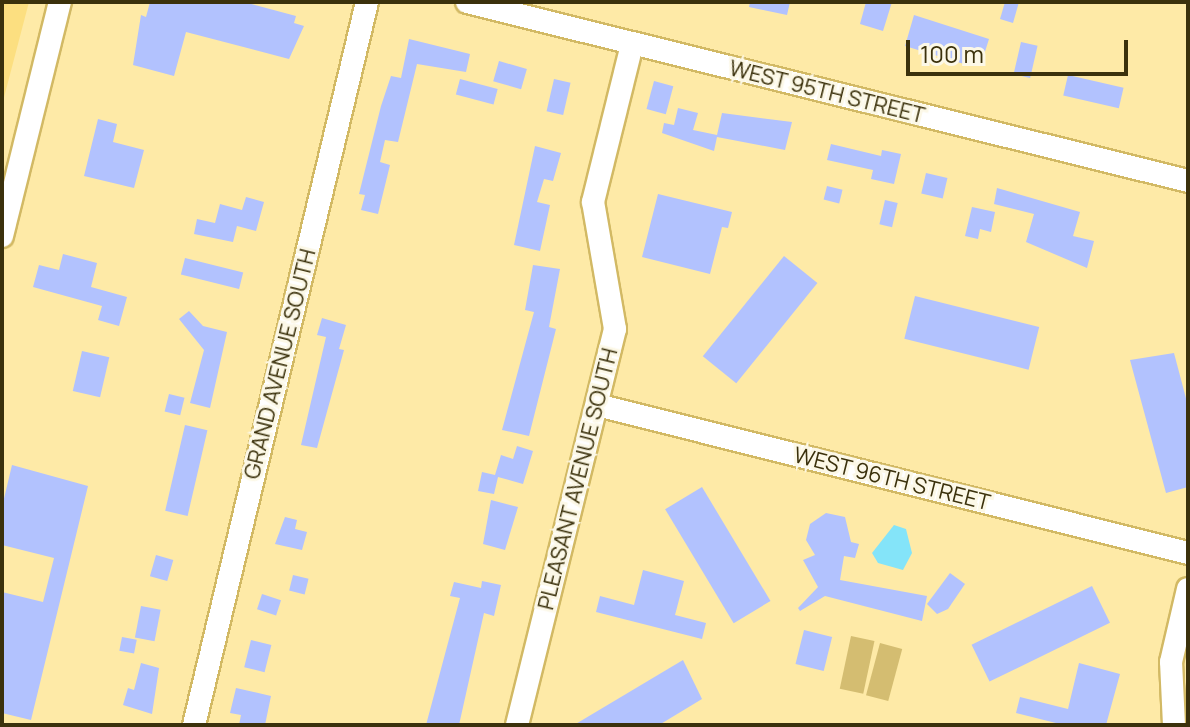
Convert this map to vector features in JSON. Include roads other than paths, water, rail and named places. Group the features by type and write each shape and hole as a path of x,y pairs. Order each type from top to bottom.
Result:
{"street":[{"path":"2,236 60,2"},
{"name":"GRAND AVENUE SOUTH","path":"194,725 367,2"},
{"name":"WEST 95TH STREET","path":"467,2 1188,181"},
{"name":"PLEASANT AVENUE SOUTH","path":"517,725 615,329 593,202 632,44"},
{"name":"WEST 96TH STREET","path":"597,405 1188,553"},
{"path":"1174,725 1171,662 1188,589"}],"water":[{"path":"894,525 906,529 912,553 903,570 878,563 872,553"}]}
